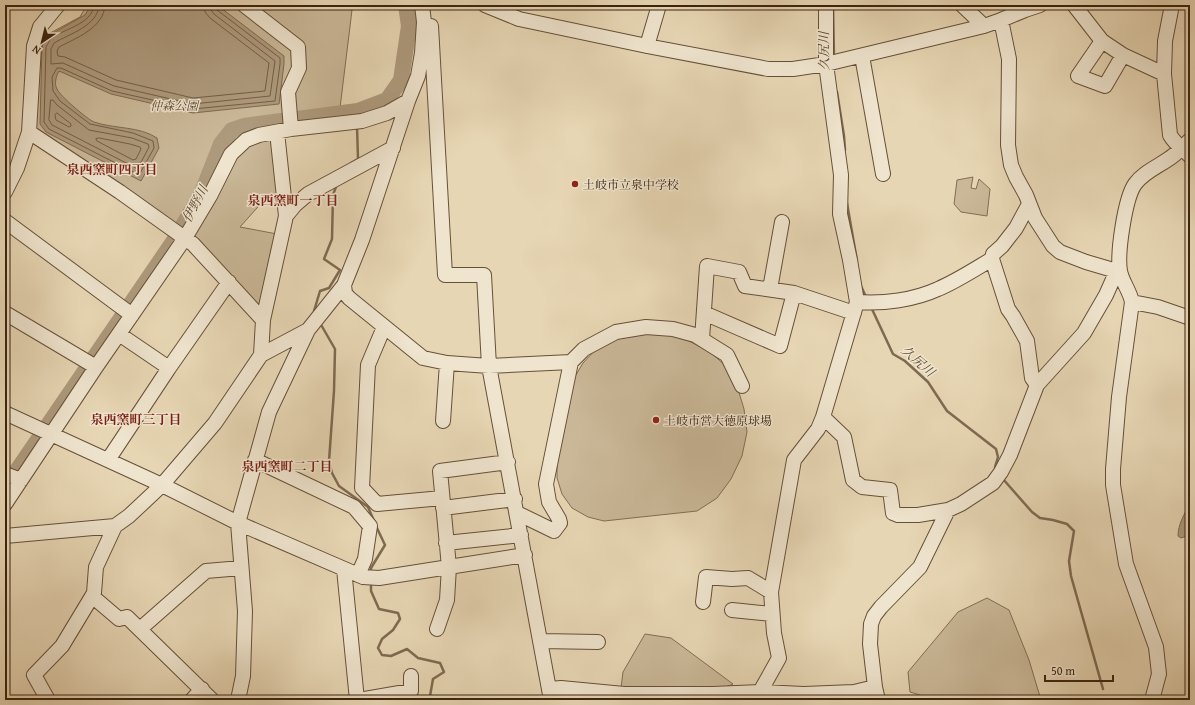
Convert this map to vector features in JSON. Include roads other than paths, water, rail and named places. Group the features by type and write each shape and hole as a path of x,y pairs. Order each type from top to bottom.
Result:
{"street":[{"path":"5,192 17,168 29,132 34,46 40,27 58,5"},
{"path":"244,5 298,47 299,68 288,92 289,113 284,131 286,216 263,320 261,355"},
{"path":"238,700 243,676 245,611 238,523 269,412 311,326 344,284 362,240 408,101 418,76 422,53 424,22 422,5"},
{"path":"485,5 519,18 647,46 768,69 793,69 832,63 862,56 984,26 1040,5"},
{"path":"647,46 659,5"},
{"path":"760,692 779,658 774,633 771,592 794,460 818,429 823,418 862,305 840,214 840,175 832,63 826,5"},
{"path":"962,5 984,26"},
{"path":"1074,5 1102,41 1123,55 1164,74"},
{"path":"1172,5 1165,41 1164,74 1170,135 1174,143 1187,148"},
{"path":"1001,20 1008,59 1008,145 1011,166 1026,195 1035,218 1050,242 1060,252 1086,262 1120,272"},
{"path":"424,22 431,26 445,275 484,275 489,366 551,695 561,688 624,694 713,694 760,692 804,694 854,692 877,693 870,644 871,624 874,616 920,567 948,510"},
{"path":"1102,41 1078,76 1105,86 1123,55"},
{"path":"862,56 883,174"},
{"path":"5,504 118,334 185,238 210,196 231,154 246,140 259,135 356,122 387,113 408,101"},
{"path":"29,132 120,192 193,244 263,320"},
{"path":"286,216 308,194 393,148"},
{"path":"1152,700 1159,674 1156,647 1126,564 1114,502 1113,469 1118,397 1132,302 1120,272 1120,245 1130,195 1135,184 1142,176 1175,154 1187,148"},
{"path":"1029,204 1016,228 1002,246 993,254 992,259 1008,309 1014,316 1027,341 1032,378 1037,385"},
{"path":"5,222 132,315"},
{"path":"770,289 782,222"},
{"path":"702,339 707,266 739,272 745,286 794,292 862,305 910,298 930,293 992,259"},
{"path":"823,418 844,437 853,480 862,487 890,490 894,514 898,516 918,515 948,510 960,504 997,478 1010,454 1037,385 1084,333 1106,295 1114,277 1120,272"},
{"path":"108,460 169,368 229,282"},
{"path":"344,284 345,293 349,298 423,358 447,363 489,366 571,362"},
{"path":"704,313 780,346 794,292"},
{"path":"1132,302 1190,318"},
{"path":"5,313 96,367"},
{"path":"48,700 34,675 62,646 94,593 96,567 115,526 129,516 162,485 215,423 261,355 311,326"},
{"path":"384,327 368,364 362,488 377,504 443,503 515,499"},
{"path":"517,513 554,531 560,523 549,502 546,484 571,362 584,349 616,332 646,327 673,329 695,335 727,355 742,386"},
{"path":"118,334 169,368"},
{"path":"444,421 447,363"},
{"path":"5,413 162,485 238,523 361,576 378,578 525,555"},
{"path":"256,460 354,507 370,526 361,576"},
{"path":"438,629 447,600 449,566 440,471 508,462"},
{"path":"5,474 21,480"},
{"path":"5,536 115,526"},
{"path":"446,543 521,535"},
{"path":"140,629 206,571 241,568"},
{"path":"344,569 358,700 411,691 411,676"},
{"path":"704,602 706,577 732,579 748,578 771,592"},
{"path":"92,596 119,619 127,616 212,700"},
{"path":"732,610 772,614"},
{"path":"541,640 598,642"},
{"path":"192,700 202,690"}],"water":[{"path":"91,5 217,5 284,56 279,104 193,113 111,94 59,71 56,80 57,89 68,102 91,120 102,124 142,131 157,138 159,148 141,181 46,132 40,124 42,46 48,36 85,15"},
{"path":"1190,504 1190,535 1181,538 1178,536 1180,524"}],"waterway":[{"name":"伊野川","path":"5,488 173,242 201,195 221,144 232,130 244,126 358,111 387,100 401,80 409,26 406,5"},
{"name":"久尻川","path":"833,5 834,57"},
{"name":"久尻川","path":"837,92 845,150"},
{"name":"伊野川","path":"358,111 358,117"},
{"path":"351,163 358,159 357,126"},
{"path":"315,313 314,311 320,291 329,288 340,270 324,259 332,239 333,195 337,184"},
{"name":"久尻川","path":"847,203 857,261"},
{"name":"久尻川","path":"861,286 866,297"},
{"name":"久尻川","path":"871,307 893,354 905,361 928,382 947,411 996,449 998,457 995,467 996,470"},
{"path":"320,323 335,349 334,391 329,461 332,473 339,486 368,507 374,521"},
{"name":"久尻川","path":"1003,479 1032,512 1040,518 1067,524 1074,531 1069,561 1071,576 1103,689"},
{"path":"371,573 371,568 385,545 376,526"},
{"path":"371,582 371,591 379,609 398,613 400,619 393,630 382,639 378,648 382,655 391,656 407,649 418,658 440,663 444,672 433,679 430,696"}],"place":[{"name":"土岐市立泉中学校","path":"575,184"},
{"name":"土岐市営大徳原球場","path":"656,420"}],"district":[{"name":"泉西窯町四丁目","path":"112,169"},
{"name":"泉西窯町一丁目","path":"293,200"},
{"name":"泉西窯町三丁目","path":"136,419"},
{"name":"泉西窯町二丁目","path":"287,466"}],"park label":[{"name":"仲森公園","path":"174,105"}]}
